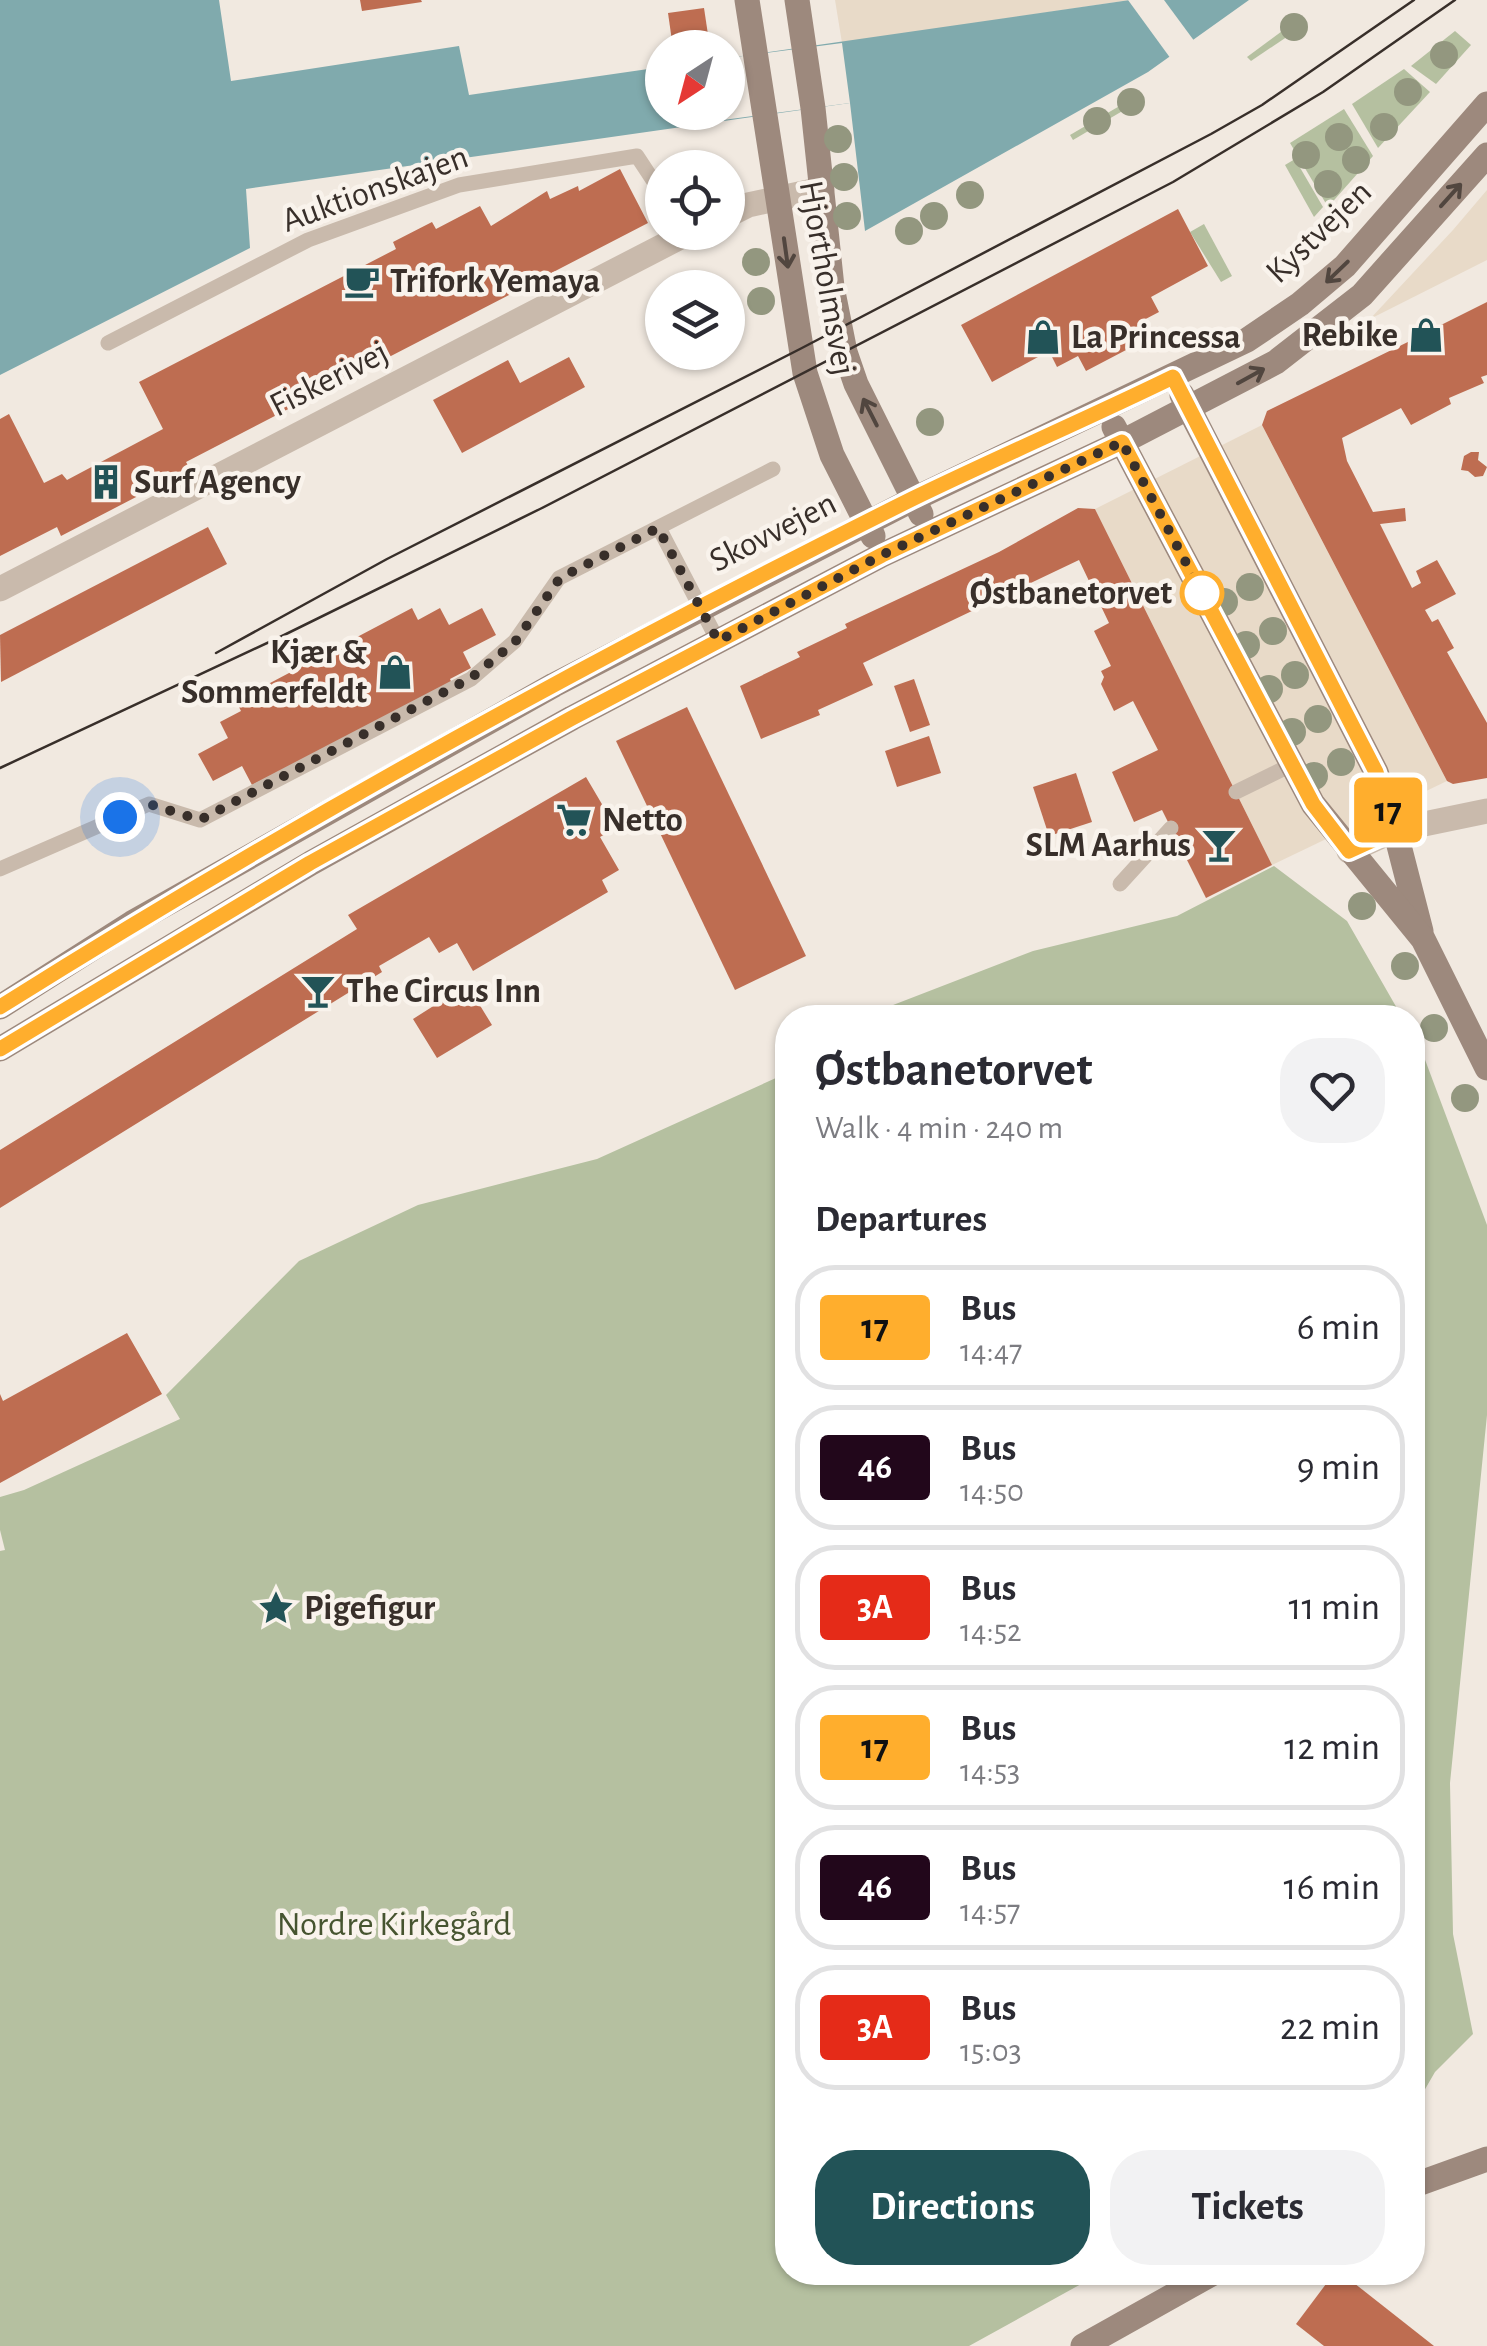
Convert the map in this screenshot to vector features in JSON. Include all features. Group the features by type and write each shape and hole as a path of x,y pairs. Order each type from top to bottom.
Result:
{"street":[{"name":"Hjortholmsvej","path":"747,0 805,372 832,455 882,555"},
{"name":"Hjortholmsvej","path":"797,0 832,287 844,352 930,533"},
{"name":"Kystvejen","path":"1173,377 1246,340 1324,285 1487,104"},
{"name":"Kystvejen","path":"1190,409 1276,362 1362,295 1487,155"},
{"path":"745,206 822,189"},
{"name":"Fiskerivej","path":"0,589 657,250"},
{"path":"1173,377 1376,772 1423,939 1487,1068"},
{"name":"Skovvejen","path":"0,1007 132,923 554,685 914,498 1173,377"},
{"name":"Skovvejen","path":"0,1049 310,863 718,641 882,555 1190,409"},
{"path":"1106,410 1313,804 1423,939"},
{"path":"1349,851 1395,830 1487,812"},
{"path":"1425,2181 1487,2159"},
{"path":"1083,2346 1192,2285"}],"lane":[{"name":"Auktionskajen","path":"108,343 308,240 459,185 637,156 645,168"},
{"path":"0,869 149,804 200,820 471,678 515,642 560,578 774,470"},
{"path":"658,528 718,641"},
{"path":"1236,792 1292,764"},
{"path":"1120,884 1171,828"}],"green space":[{"path":"1297,20 1303,26 1251,61 1247,57"},
{"path":"1455,31 1471,45 1436,84 1411,66"},
{"path":"1404,69 1430,92 1378,148 1352,104"},
{"path":"1140,94 1143,99 1073,140 1070,135"},
{"path":"1344,109 1373,156 1328,207 1290,143"},
{"path":"1295,159 1323,207 1314,217 1285,165"},
{"path":"1204,224 1232,276 1221,282 1190,232"},
{"path":"1274,866 1347,921 1395,1005 893,1005 1033,951 1177,916"},
{"path":"1425,1060 1487,1225 1487,1415 1450,1783 1453,1934 1473,2034 1435,2072 1425,2089"},
{"name":"Nordre Kirkegård","path":"775,1078 775,2285 1079,2285 969,2346 0,2346 0,1551 5,1550 0,1530 0,1497 24,1490 180,1419 166,1395 299,1261 418,1205 597,1159"}],"shaded area":[{"path":"835,0 1130,0 842,43"},
{"path":"1487,190 1487,260 1370,319 1453,230"},
{"name":"Østbanetorvet","path":"1262,425 1447,781 1272,865 1095,509"}],"water":[{"path":"0,0 219,0 231,81 459,46 469,95 645,69 645,130 660,130 246,189 250,248 0,375"},
{"path":"1130,0 1249,0 1148,72 865,231 850,103 745,118 745,56"}],"pier":[{"path":"1128,0 1164,0 1195,42 1171,59"},
{"path":"842,43 850,103 745,117 745,56"}],"building":[{"path":"360,0 421,0 422,2 362,11"},
{"path":"704,8 707,30 670,30 668,13"},
{"path":"620,169 645,217 645,225 186,462 190,469 61,536 57,527 0,556 0,419 9,414 44,483 62,474 67,480 163,429 139,382 396,249 393,242 432,222 436,229 480,206 491,226 547,191 550,199 578,186 579,191"},
{"path":"1178,209 1208,266 1151,297 1159,312 1138,323 1147,339 1086,371 1078,356 1057,367 1049,351 992,382 961,325"},
{"path":"1487,302 1487,375 1481,377 1484,383 1449,398 1451,404 1411,425 1401,408 1342,438 1347,461 1373,512 1405,508 1406,521 1380,524 1412,588 1421,583 1416,571 1437,560 1456,594 1425,610 1432,622 1438,619 1454,648 1447,652 1487,723 1487,778 1453,784 1447,781 1262,425 1267,411 1416,338 1413,332 1430,324 1433,329"},
{"path":"569,357 585,387 462,453 433,400 508,360 520,383"},
{"path":"1479,452 1478,460 1487,467 1483,476 1475,477 1461,470 1464,456"},
{"path":"1078,508 1095,509 1272,865 1206,898 1162,810 1134,822 1112,772 1158,750 1133,701 1114,711 1101,684 1101,671 1111,666 1094,631 1109,623 1079,560 863,663 873,685 818,710 820,715 761,739 740,686 800,657 797,652 847,628 845,624 999,552"},
{"path":"208,527 227,564 1,682 0,635"},
{"path":"412,608 418,620 440,608 449,625 482,608 496,635 463,652 471,668 450,679 453,686 252,785 242,766 213,781 198,754 228,738 220,722 241,711 236,701"},
{"path":"914,679 930,725 910,732 894,686"},
{"path":"687,707 806,956 735,990 616,741"},
{"path":"929,736 941,773 897,787 885,751"},
{"path":"1076,773 1092,822 1049,836 1033,787"},
{"path":"586,777 616,828 600,837 619,870 602,880 608,892 473,971 457,943 439,953 429,937 379,966 382,972 0,1208 0,1150 357,929 348,915"},
{"path":"468,986 492,1025 437,1058 413,1019 435,1005 430,997 441,990 446,999"},
{"path":"127,1333 162,1394 0,1483 0,1394 3,1401"},
{"path":"1325,2285 1357,2285 1434,2346 1324,2346 1296,2324"}],"tram line":[{"path":"216,653 387,559 1211,134 1262,105 1414,0"},
{"path":"0,768 540,509 1173,182 1323,92 1455,0"}],"bus line":[{"name":"17","path":"0,1007 132,923 554,685 914,498 1173,377 1376,772 1395,830 1349,851 1313,804 1122,442 882,555 572,718 310,863 0,1049"}],"place":[{"name":"Trifork Yemaya","path":"362,281"},
{"name":"Rebike","path":"1426,335"},
{"name":"La Princessa","path":"1043,337"},
{"name":"Surf Agency","path":"106,482"},
{"name":"Østbanetorvet","path":"1202,593"},
{"name":"Kjær & Sommerfeldt","path":"395,672"},
{"name":"Netto","path":"574,820"},
{"name":"SLM Aarhus","path":"1219,845"},
{"name":"The Circus Inn","path":"318,991"},
{"name":"Pigefigur","path":"276,1608"}],"route":[{"path":"120,817 149,804 200,820 471,678 515,642 560,578 658,528 718,641 882,555 1122,442 1202,593"}]}
